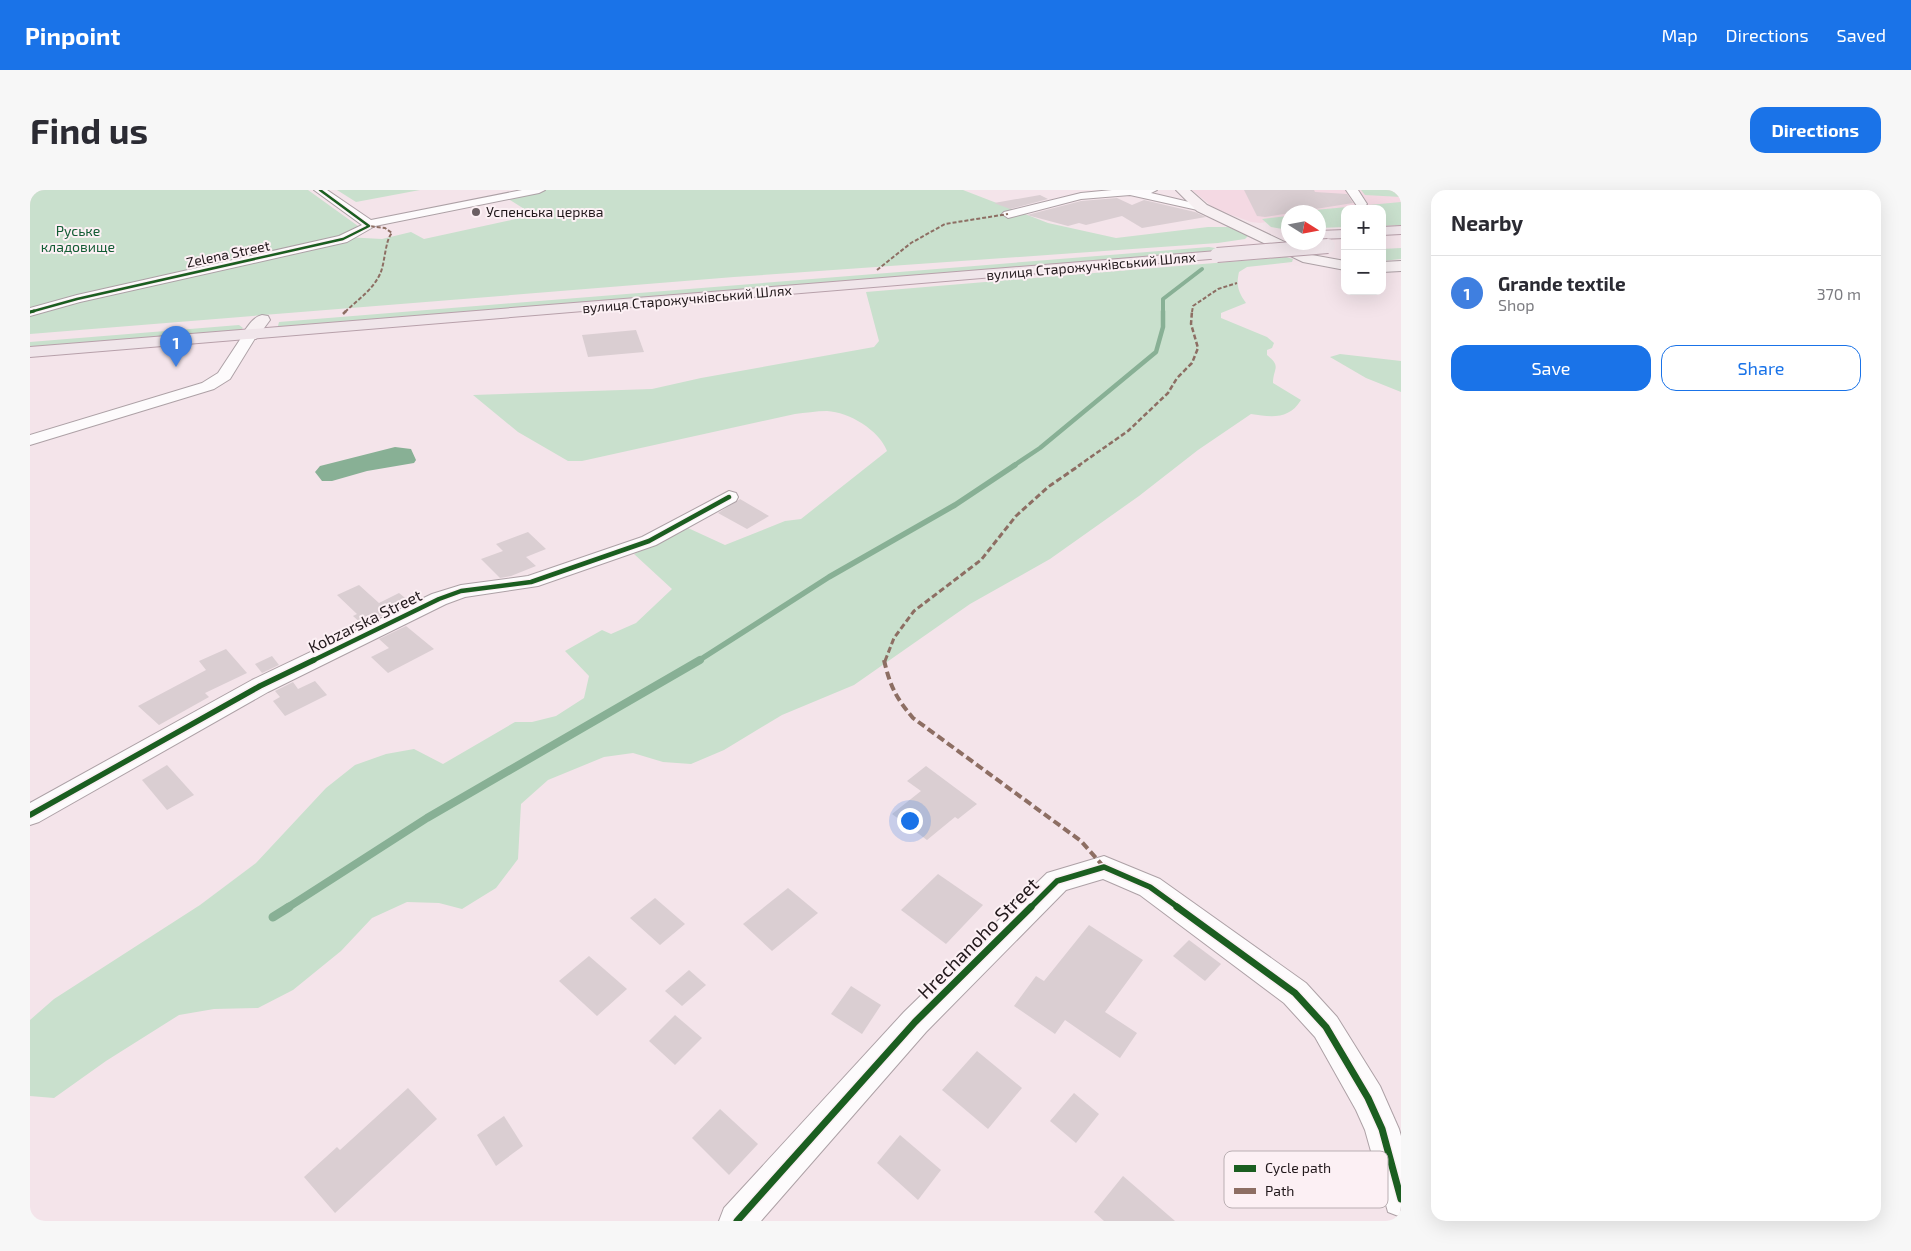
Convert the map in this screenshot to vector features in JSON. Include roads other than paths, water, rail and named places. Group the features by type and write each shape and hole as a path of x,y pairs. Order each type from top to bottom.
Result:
{"main road":[{"path":"1386,231 1401,230"},
{"name":"вулиця Старожучківський Шлях","path":"30,352 1216,255 1331,237"},
{"name":"вулиця Старожучківський Шлях","path":"30,339 1281,239"},
{"path":"1386,242 1401,241"}],"street":[{"path":"320,190 369,224 539,190"},
{"path":"1008,214 1076,193 1151,190"},
{"path":"1182,190 1202,208"},
{"path":"1352,190 1361,204"},
{"path":"1127,192 1202,208 1308,259 1341,265"},
{"name":"Zelena Street","path":"30,312 77,299 343,239 363,230 369,224"},
{"path":"1386,267 1401,266"},
{"path":"30,440 208,386 224,376 250,335 262,320"},
{"name":"Kobzarska Street","path":"30,815 260,686 439,599 461,591 531,582 649,541 729,497"},
{"name":"Hrechanoho Street","path":"737,1221 915,1022 1057,880 1104,867 1150,887 1295,993 1326,1027 1368,1098 1382,1129 1388,1151"},
{"name":"Hrechanoho Street","path":"1388,1151 1401,1200"}],"waterway":[{"path":"1013,466 1040,448 1156,352 1163,327 1163,299 1202,269"},
{"path":"698,661 829,577 955,505 1015,465"},
{"path":"287,908 427,818 700,660"},
{"path":"273,917 289,907"}],"place":[{"name":"Успенська церква","path":"476,212"},
{"name":"Grande textile","path":"176,367"}],"park label":[{"name":"Руське кладовище","path":"78,239"}]}
